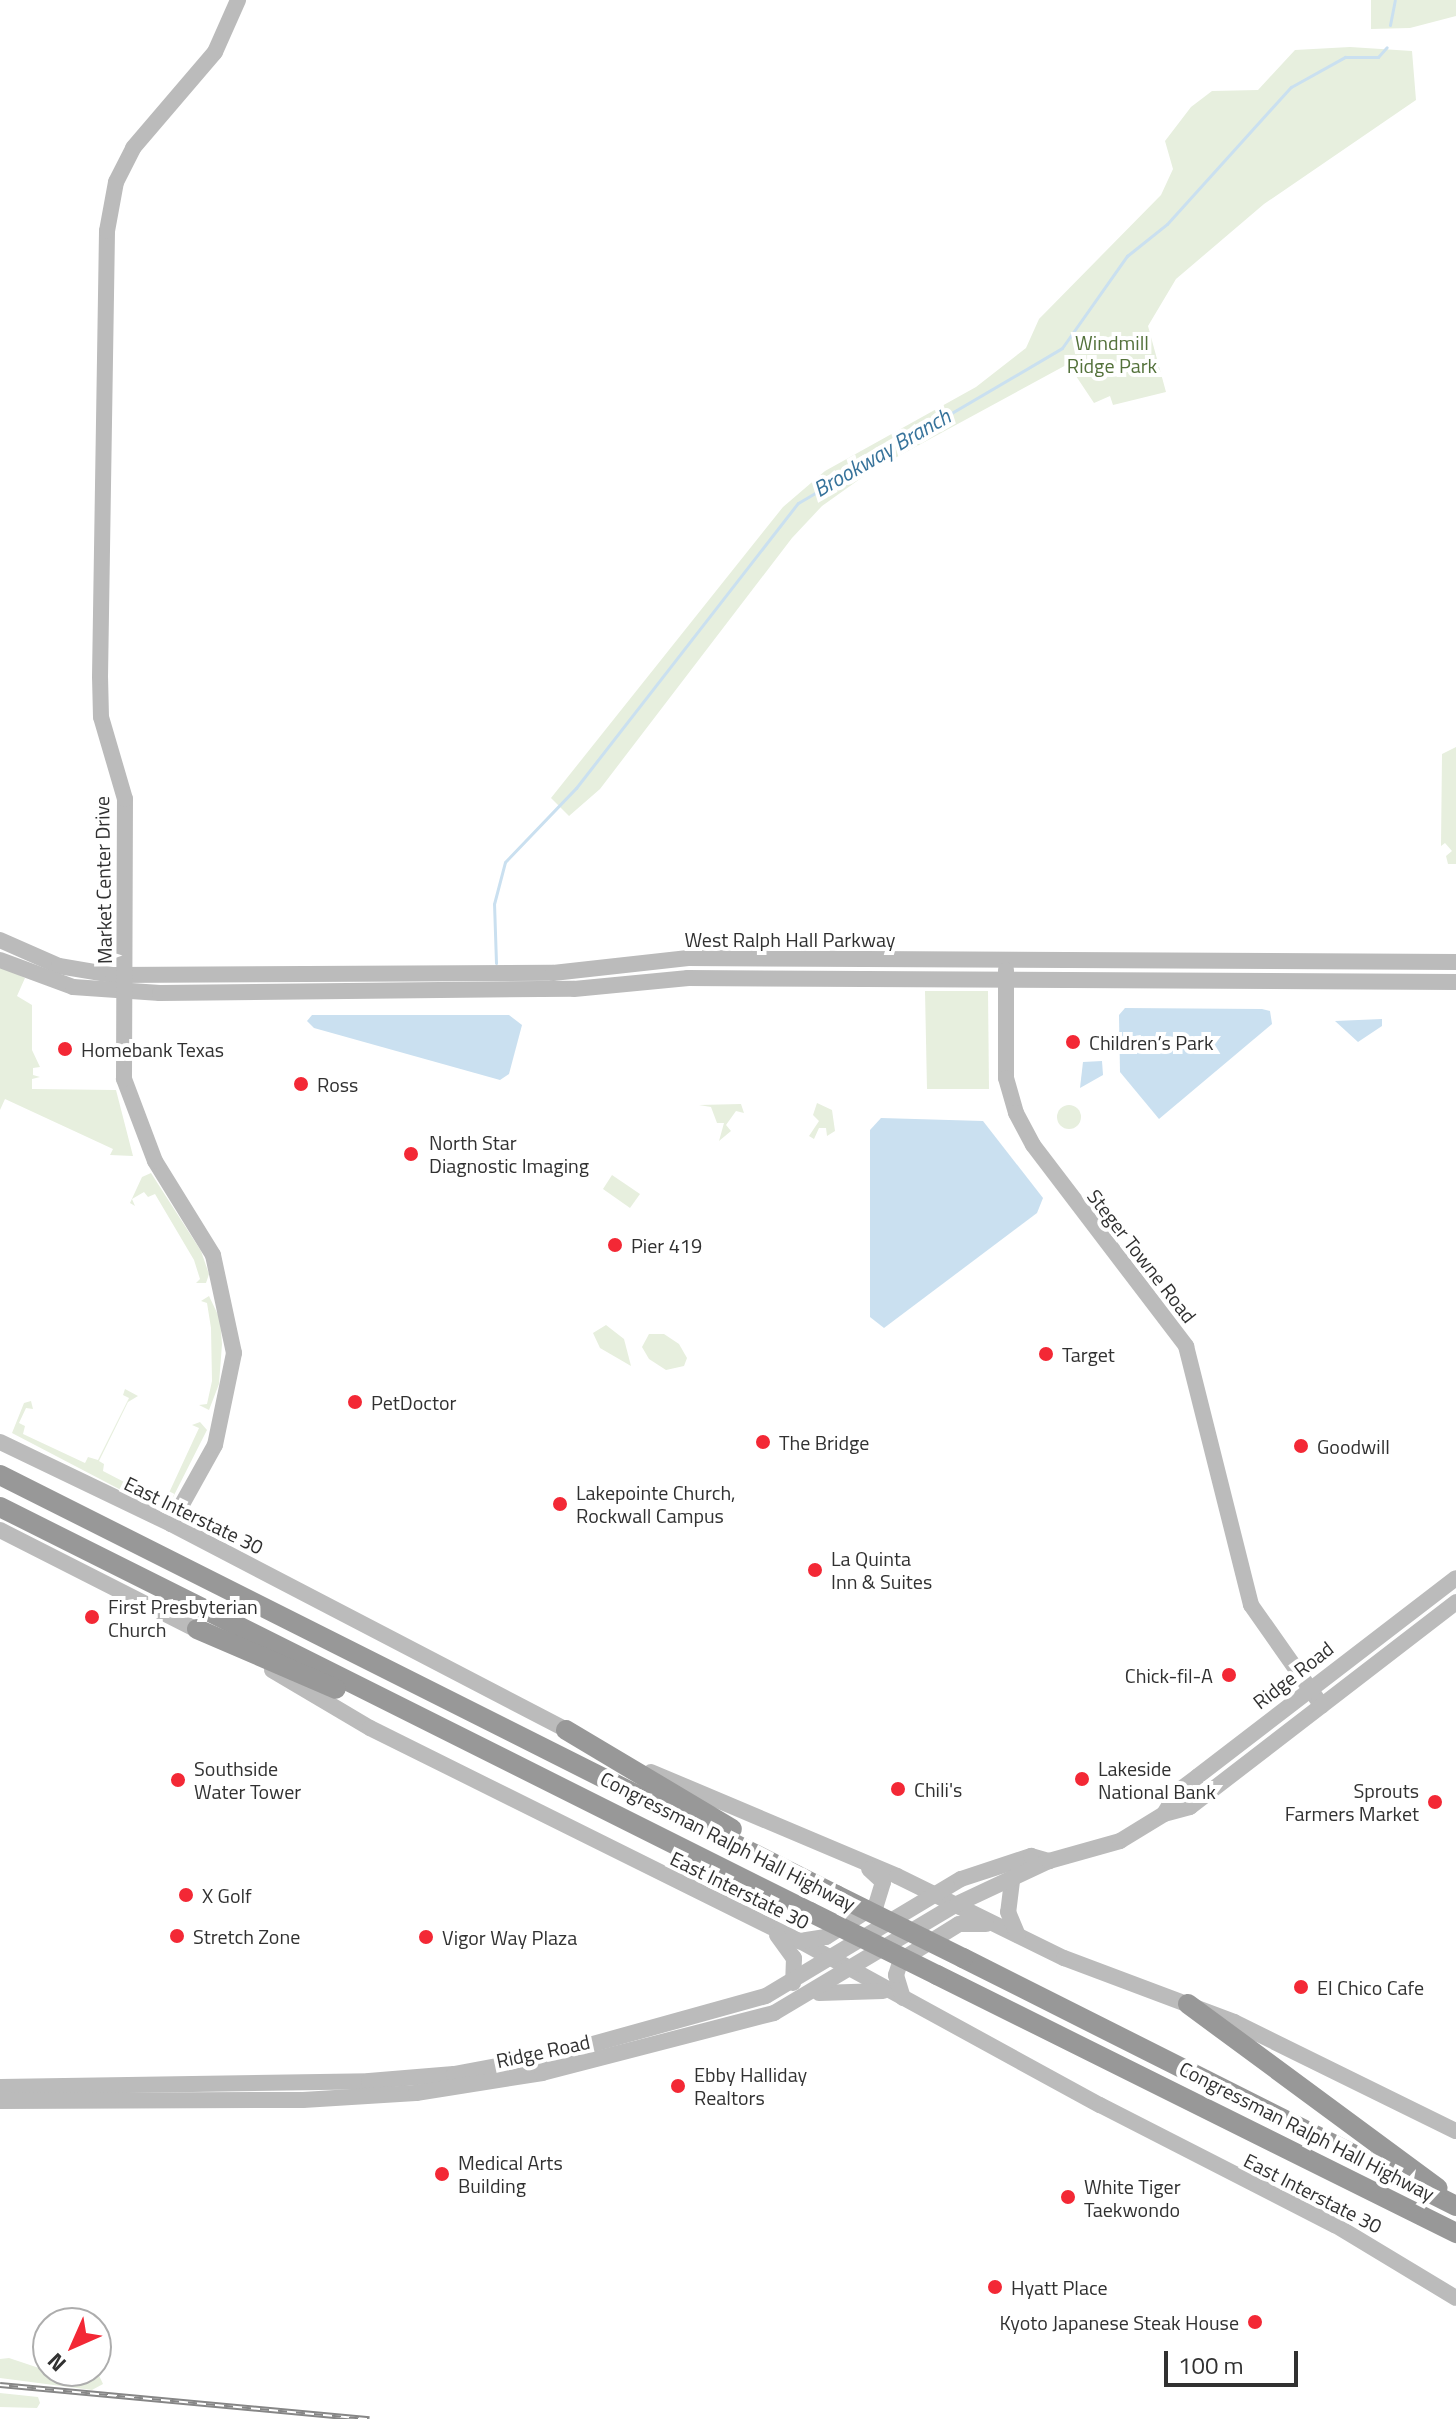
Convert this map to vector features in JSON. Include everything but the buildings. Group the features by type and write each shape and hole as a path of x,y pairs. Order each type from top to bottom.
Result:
{"highway":[{"name":"Congressman Ralph Hall Highway","path":"0,1475 1456,2205"},
{"name":"Congressman Ralph Hall Highway","path":"0,1507 1456,2233"},
{"path":"197,1629 446,1731"},
{"path":"566,1730 812,1881"},
{"path":"1188,2004 1456,2205"}],"main road":[{"name":"Market Center Drive","path":"171,1524 215,1445 234,1353 213,1255 155,1161 124,1079 125,799 103,726 100,677 107,231 116,182 133,148 215,52 238,0"},
{"path":"0,940 59,966 125,984"},
{"name":"West Ralph Hall Parkway","path":"125,984 553,973 688,958 1456,962"},
{"path":"0,960 73,987 125,984"},
{"name":"Steger Towne Road","path":"1007,961 1006,1078 1016,1113 1049,1167 1186,1346 1251,1605 1322,1706"},
{"path":"1299,962 1300,980"},
{"name":"West Ralph Hall Parkway","path":"125,984 574,989 688,978 1456,982"},
{"name":"East Interstate 30","path":"0,1442 171,1524 566,1730 834,1852 933,1892 1077,1964 1188,2004 1456,2131"},
{"name":"East Interstate 30","path":"0,1530 197,1629 370,1728 800,1941 1335,2225 1456,2298"},
{"name":"Ridge Road","path":"1164,1814 1177,1792 1308,1688 1456,1578"},
{"name":"Ridge Road","path":"0,2101 303,2100 416,2093 542,2073 761,2017 812,1994 957,1904 1012,1881 1049,1861 1120,1841 1164,1814 1190,1807 1456,1602"},
{"path":"800,1941 826,1937 881,1898 878,1873 834,1852"},
{"path":"897,1876 939,1879 998,1860 1031,1856 1049,1861"},
{"name":"Ridge Road","path":"0,2087 369,2081 454,2074 546,2057 755,1999 793,1983 933,1892 1031,1856"},
{"path":"1012,1881 1008,1912 1018,1935"},
{"path":"812,1994 867,1989 903,1998 898,1965 952,1927 975,1922 1018,1935"},
{"path":"768,1925 792,1952 793,1983"},
{"path":"755,1999 761,2017"}],"green space":[{"path":"1371,0 1456,0 1456,16 1410,28 1371,29"},
{"name":"Windmill Ridge Park","path":"1350,47 1412,51 1416,100 1264,204 1176,279 1148,326 1166,392 1113,405 1110,396 1094,403 1068,364 871,471 822,506 792,538 600,789 569,816 551,798 783,507 825,471 976,387 1026,348 1039,319 1161,195 1173,169 1165,141 1191,107 1212,91 1258,90 1295,50"},
{"path":"1456,747 1456,864 1448,864 1446,856 1452,851 1445,843 1441,846 1442,754"},
{"path":"0,965 25,978 17,996 32,1005 32,1050 40,1067 33,1068 33,1075 40,1077 32,1079 32,1089 116,1090 133,1156 110,1155 113,1149 5,1099 0,1110"},
{"path":"925,991 988,991 989,1089 927,1089"},
{"path":"817,1103 832,1110 835,1131 827,1136 826,1128 819,1128 814,1139 809,1136 819,1121 813,1115"},
{"path":"741,1104 744,1113 736,1111 726,1125 731,1131 719,1141 724,1123 717,1123 711,1107 699,1105"},
{"path":"1069,1105 1078,1108 1081,1117 1078,1126 1069,1129 1060,1126 1057,1117 1060,1108"},
{"path":"151,1173 201,1251 209,1274 206,1283 196,1283 200,1279 194,1260 155,1194 148,1197 144,1192 132,1199 135,1206 130,1203 142,1177"},
{"path":"612,1175 640,1194 630,1208 603,1189"},
{"path":"209,1296 220,1319 222,1344 219,1384 209,1410 199,1405 207,1404 212,1381 211,1328 207,1303 201,1301"},
{"path":"606,1325 624,1339 631,1366 600,1348 593,1333"},
{"path":"649,1334 664,1334 679,1344 687,1358 684,1366 666,1370 649,1359 642,1347"},
{"path":"125,1389 138,1396 128,1402 99,1461 104,1464 103,1471 157,1499 162,1493 168,1495 199,1428 192,1425 200,1422 207,1430 165,1513 12,1433 24,1403 31,1401 33,1409 26,1408 19,1423 25,1426 23,1434 85,1463 88,1457 98,1460 129,1398 123,1395"},
{"path":"9,2358 32,2366 32,2382 0,2378 0,2359"},
{"path":"69,2387 98,2387 92,2390"},
{"path":"0,2393 38,2397 40,2403 37,2408 0,2407"}],"water":[{"path":"1125,1008 1262,1009 1270,1011 1272,1024 1159,1119 1120,1072 1119,1015"},
{"path":"312,1015 509,1015 522,1025 509,1074 500,1080 314,1028 307,1021"},
{"path":"1382,1019 1382,1026 1358,1042 1335,1021"},
{"path":"1102,1061 1103,1075 1080,1088 1083,1062"},
{"path":"881,1118 983,1121 1043,1198 1037,1213 884,1328 870,1317 870,1130"}],"waterway":[{"name":"Brookway Branch","path":"1390,25 1395,0"},
{"name":"Brookway Branch","path":"496,963 494,904 505,862 576,788 798,503 1062,348 1127,256 1167,224 1291,87 1345,57 1378,57 1387,47"}],"railway":[{"path":"0,2385 369,2419"}],"place":[{"name":"Children’s Park","path":"1073,1042"},
{"name":"Homebank Texas","path":"65,1049"},
{"name":"Ross","path":"301,1084"},
{"name":"North Star Diagnostic Imaging","path":"411,1154"},
{"name":"Pier 419","path":"615,1245"},
{"name":"Target","path":"1046,1354"},
{"name":"PetDoctor","path":"355,1402"},
{"name":"The Bridge","path":"763,1442"},
{"name":"Goodwill","path":"1301,1446"},
{"name":"Lakepointe Church, Rockwall Campus","path":"560,1504"},
{"name":"La Quinta Inn & Suites","path":"815,1570"},
{"name":"First Presbyterian Church","path":"92,1617"},
{"name":"Chick-fil-A","path":"1229,1675"},
{"name":"Lakeside National Bank","path":"1082,1779"},
{"name":"Southside Water Tower","path":"178,1780"},
{"name":"Chili's","path":"898,1789"},
{"name":"Sprouts Farmers Market","path":"1435,1802"},
{"name":"X Golf","path":"186,1895"},
{"name":"Stretch Zone","path":"177,1936"},
{"name":"Vigor Way Plaza","path":"426,1937"},
{"name":"El Chico Cafe","path":"1301,1987"},
{"name":"Ebby Halliday Realtors","path":"678,2086"},
{"name":"Medical Arts Building","path":"442,2174"},
{"name":"White Tiger Taekwondo","path":"1068,2197"},
{"name":"Hyatt Place","path":"995,2287"},
{"name":"Kyoto Japanese Steak House","path":"1255,2322"}]}
